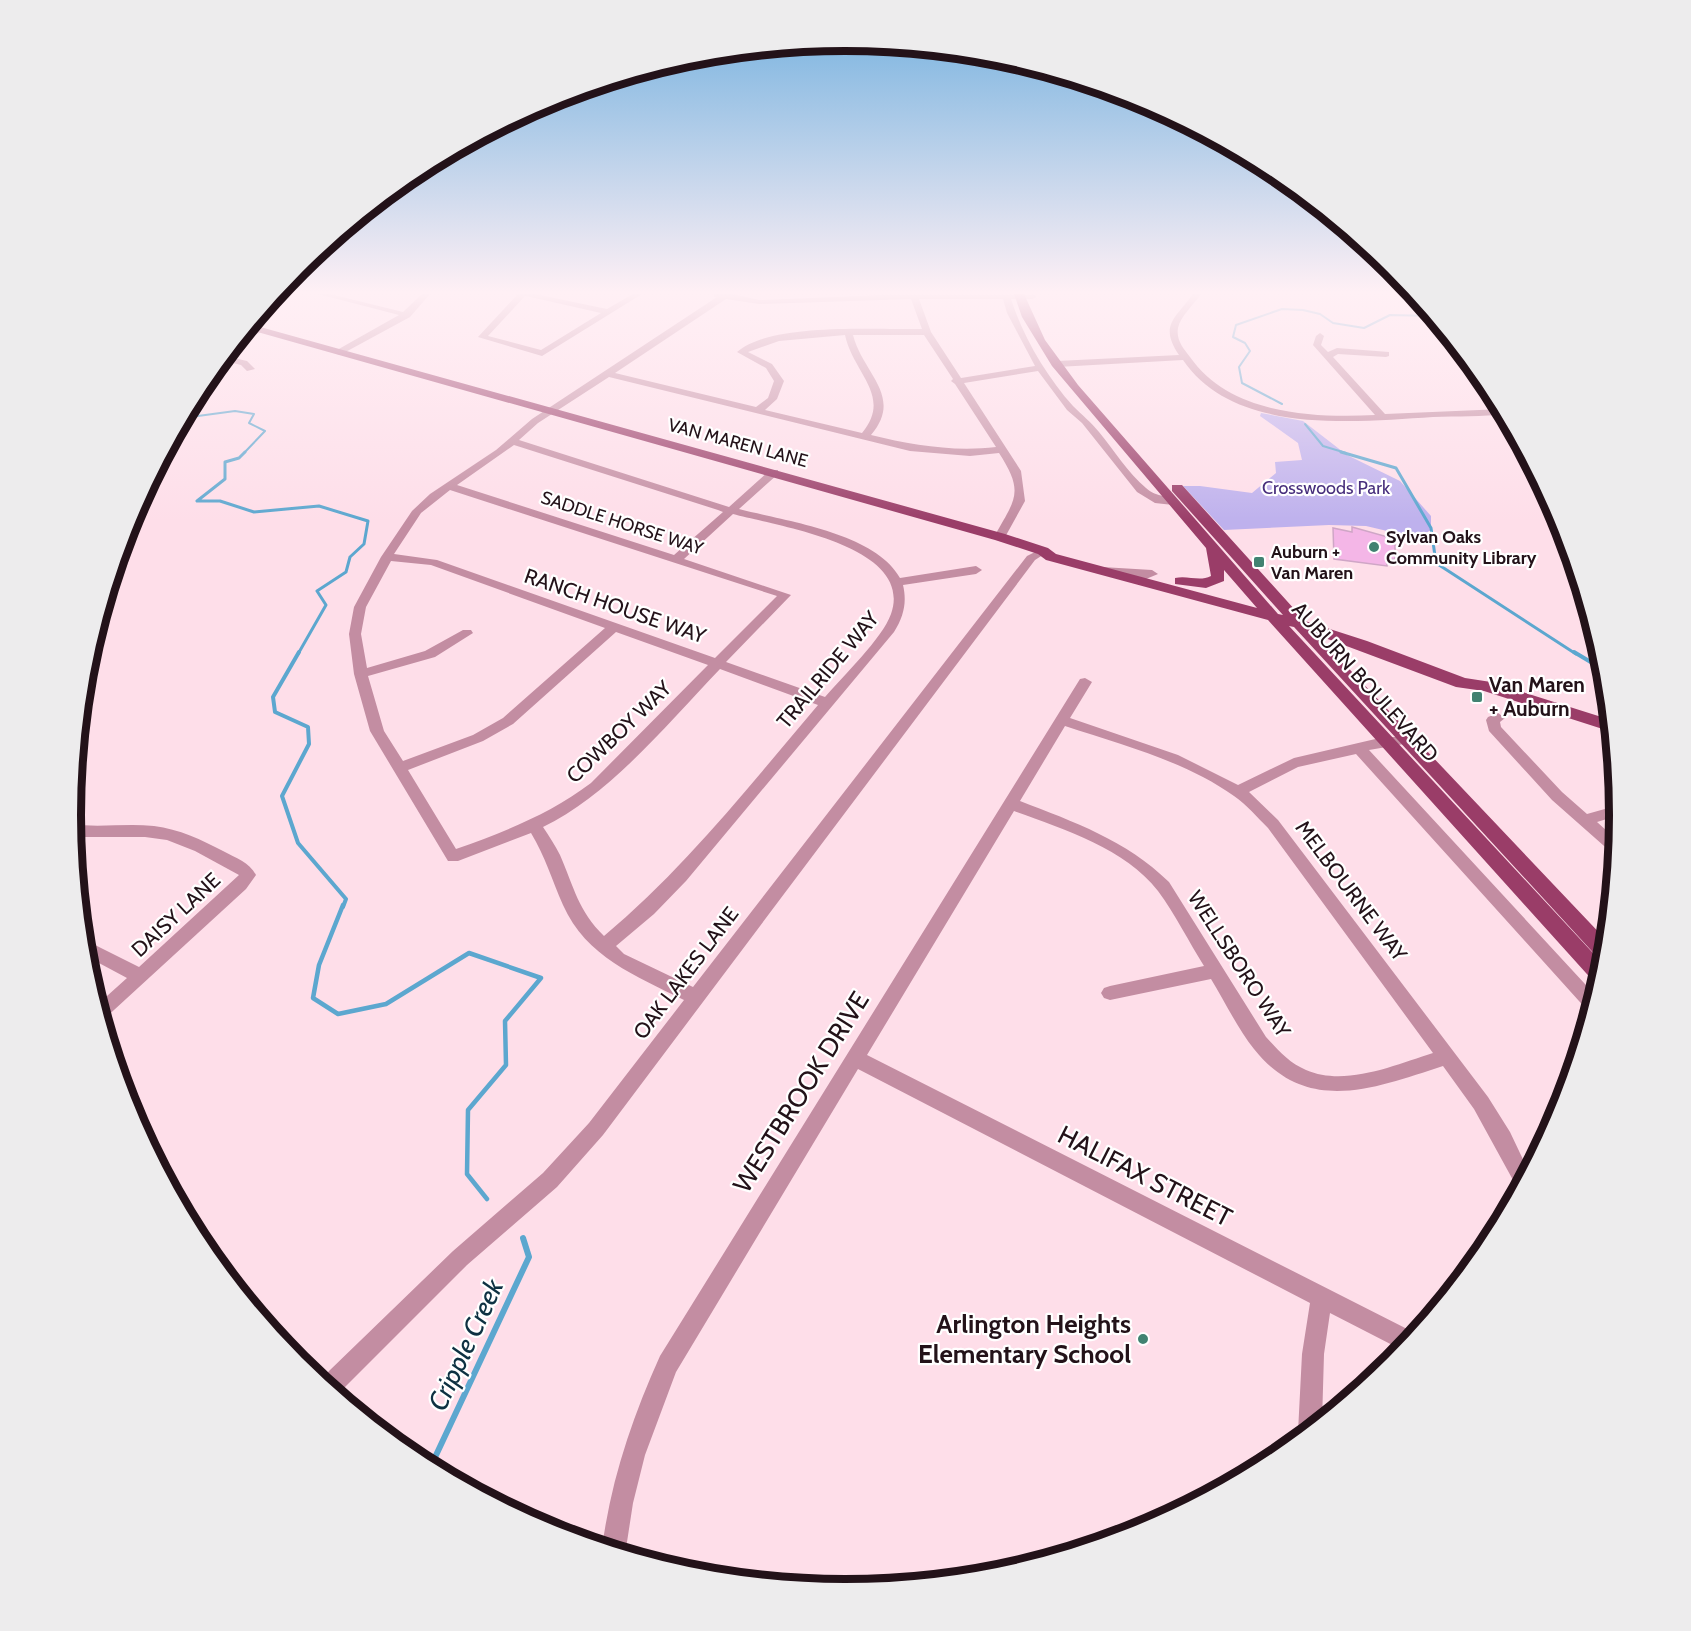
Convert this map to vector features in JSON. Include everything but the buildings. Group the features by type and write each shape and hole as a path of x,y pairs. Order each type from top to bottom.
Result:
{"main road":[{"name":"VAN MAREN LANE","path":"404,370 1000,537 1043,551 1051,557 1367,636 1467,675 1485,686"},
{"name":"AUBURN BOULEVARD","path":"1069,370 1173,502 1271,613 1286,634 1594,969"},
{"name":"AUBURN BOULEVARD","path":"1070,370 1336,666 1598,945"},
{"path":"1180,581 1206,584 1219,578 1211,545"},
{"name":"VAN MAREN LANE","path":"1043,551 1055,550 1180,581 1271,613"},
{"name":"VAN MAREN LANE","path":"1296,620 1462,683 1485,686 1604,723"},
{"path":"1336,666 1339,654 1348,648 1376,649"}],"street":[{"path":"614,627 508,721 478,738 400,768 374,725 356,650 357,620 366,595 417,511 549,411 615,370"},
{"path":"758,411 776,393 778,378 773,370"},
{"path":"864,370 881,402 877,423 864,438"},
{"path":"950,370 1004,449 1016,471 1022,492 1020,506 1000,537"},
{"path":"956,381 1032,370"},
{"path":"1041,370 1141,490 1155,500 1173,502"},
{"path":"1195,370 1210,386 1258,408 1320,418 1495,412"},
{"path":"1340,370 1382,416"},
{"path":"609,374 864,438 940,452 990,453 1004,449"},
{"path":"512,441 731,511 852,544 883,563 897,582 976,570"},
{"path":"676,560 774,472"},
{"name":"SADDLE HORSE WAY","path":"448,486 785,595"},
{"name":"OAK LAKES LANE","path":"334,1384 390,1325 460,1258 550,1180 596,1129 1031,558 1043,551"},
{"name":"RANCH HOUSE WAY","path":"387,557 433,562 827,703"},
{"path":"1102,571 1111,568 1146,576 1152,574"},
{"name":"TRAILRIDE WAY","path":"604,945 648,909 680,877 896,620 900,597 897,582"},
{"name":"COWBOY WAY","path":"400,768 453,857 535,826 570,808 596,787 785,595"},
{"path":"361,674 430,654 467,633"},
{"name":"WESTBROOK DRIVE","path":"615,1544 623,1491 635,1445 650,1401 668,1364 1085,682"},
{"path":"1498,718 1493,720 1494,729 1557,796 1609,841"},
{"name":"MELBOURNE WAY","path":"1062,720 1196,769 1238,791 1273,824 1447,1057 1503,1139 1520,1175"},
{"path":"1238,791 1294,764 1384,742 1405,740"},
{"path":"1359,748 1587,999"},
{"name":"WELLSBORO WAY","path":"1010,803 1120,850 1144,866 1163,886 1267,1052 1285,1069 1308,1081 1342,1086 1447,1057"},
{"path":"1586,820 1610,813"},
{"path":"535,826 552,855 571,905 583,926 618,958 696,997"},
{"name":"DAISY LANE","path":"82,831 137,831 170,835 246,872 247,878 106,1009"},
{"path":"94,952 141,977"},
{"path":"1110,993 1216,971"},
{"name":"HALIFAX STREET","path":"854,1058 1402,1339"},
{"path":"1310,1422 1313,1354 1322,1298"}],"green space":[{"name":"Crosswoods Park","path":"1261,413 1303,421 1347,455 1400,481 1431,516 1431,530 1417,538 1366,526 1329,525 1224,530 1183,486 1252,493 1276,473 1275,462 1302,460 1298,443 1260,416"}],"waterway":[{"path":"1240,370 1242,383 1282,404"},
{"name":"Cripple Creek","path":"194,417 235,411 254,414 249,423 265,431 244,453"},
{"path":"1305,424 1323,446 1346,453"},
{"path":"1341,452 1396,468 1431,528 1436,563 1576,654"},
{"name":"Cripple Creek","path":"244,453 239,458 225,462 225,479 197,501 220,501 254,512 319,506 368,521 364,544 350,557 346,572 317,591 326,605 298,654"},
{"name":"Cripple Creek","path":"299,652 273,697 275,712 308,727 309,744 282,796 298,843 346,899 343,907"},
{"path":"1574,652 1595,665"},
{"name":"Cripple Creek","path":"343,905 319,965 313,998 338,1014 386,1004 469,953 541,978 505,1021 506,1065 468,1110 467,1174 487,1199"},
{"name":"Cripple Creek","path":"434,1459 529,1257 523,1238"}],"place":[{"name":"Sylvan Oaks Community Library","path":"1374,547"},
{"name":"Auburn + Van Maren","path":"1259,562"},
{"name":"Van Maren + Auburn","path":"1477,697"},
{"name":"Arlington Heights Elementary School","path":"1143,1339"}]}
